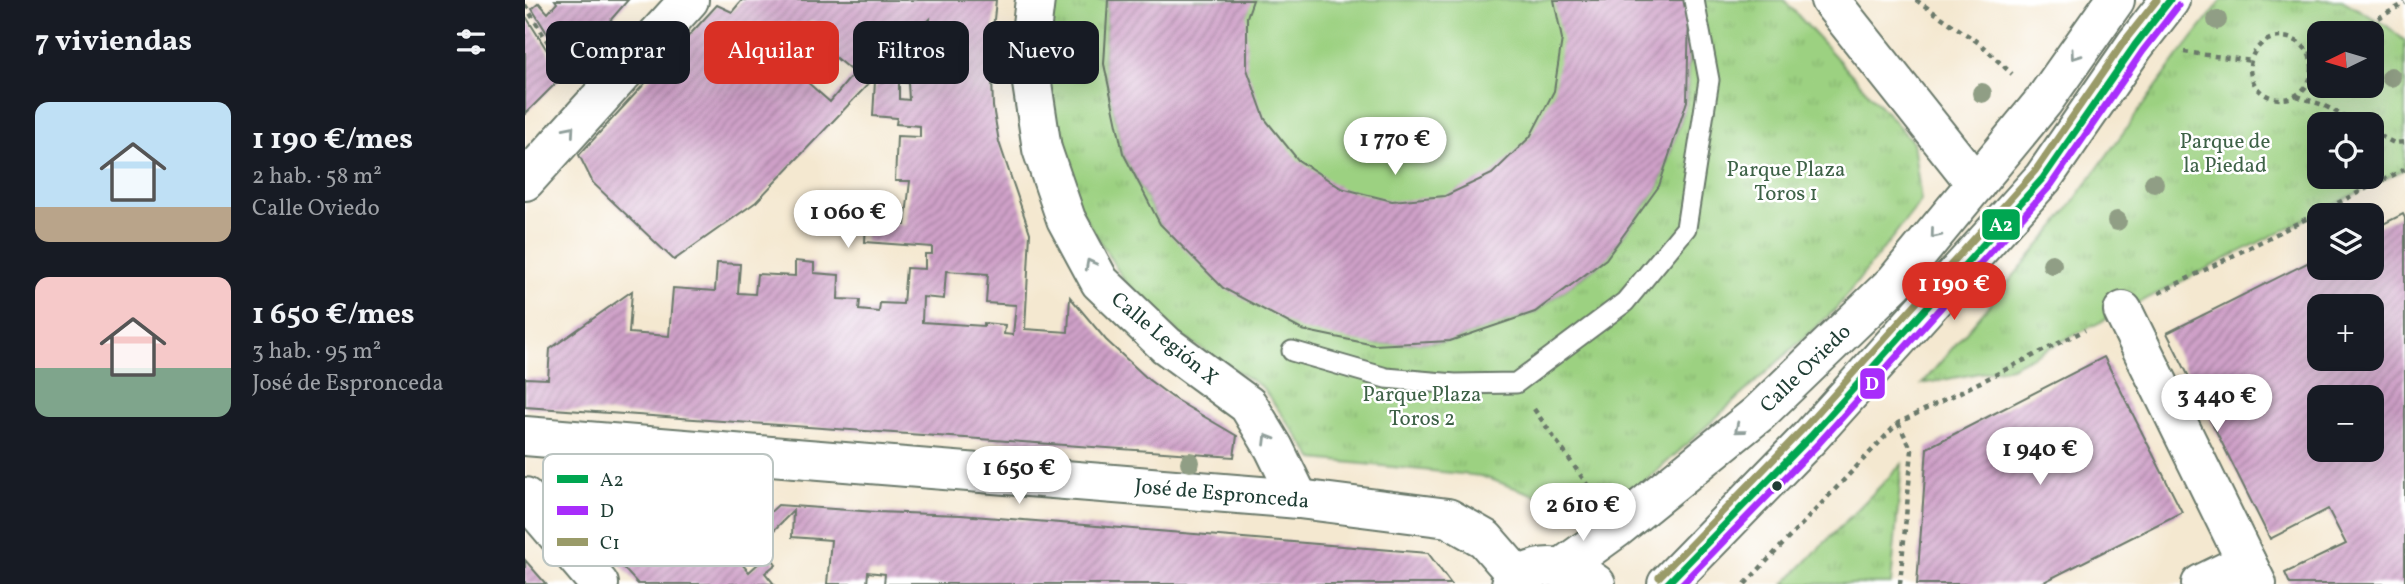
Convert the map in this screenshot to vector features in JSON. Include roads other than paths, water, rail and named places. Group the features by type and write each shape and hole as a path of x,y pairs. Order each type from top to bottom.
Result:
{"street":[{"path":"525,181 689,0"},
{"name":"Calle Legión X","path":"1035,0 1028,57 1042,149 1066,219 1100,282 1166,345 1248,405 1274,448 1299,499"},
{"path":"1830,0 1976,184"},
{"name":"Calle Oviedo","path":"1579,575 1617,528 1758,414 1895,282 2043,102 2115,0"},
{"path":"1667,584 1811,436 2043,178 2135,46 2171,0"},
{"path":"2123,311 2252,573 2201,584"},
{"name":"José de Espronceda","path":"525,436 746,454"},
{"name":"José de Espronceda","path":"773,456 1299,499 1448,518 1485,539 1514,581"},
{"path":"525,497 543,518"},
{"path":"584,566 599,584"},
{"path":"1514,581 1540,568 1579,575"}],"lane":[{"path":"1292,351 1386,378 1455,384 1516,383 1625,302 1686,228 1709,80 1694,0"}],"park label":[{"name":"Parque de la Piedad","path":"2225,153"},
{"name":"Parque Plaza Toros 1","path":"1786,181"},
{"name":"Parque Plaza Toros 2","path":"1422,406"}]}
